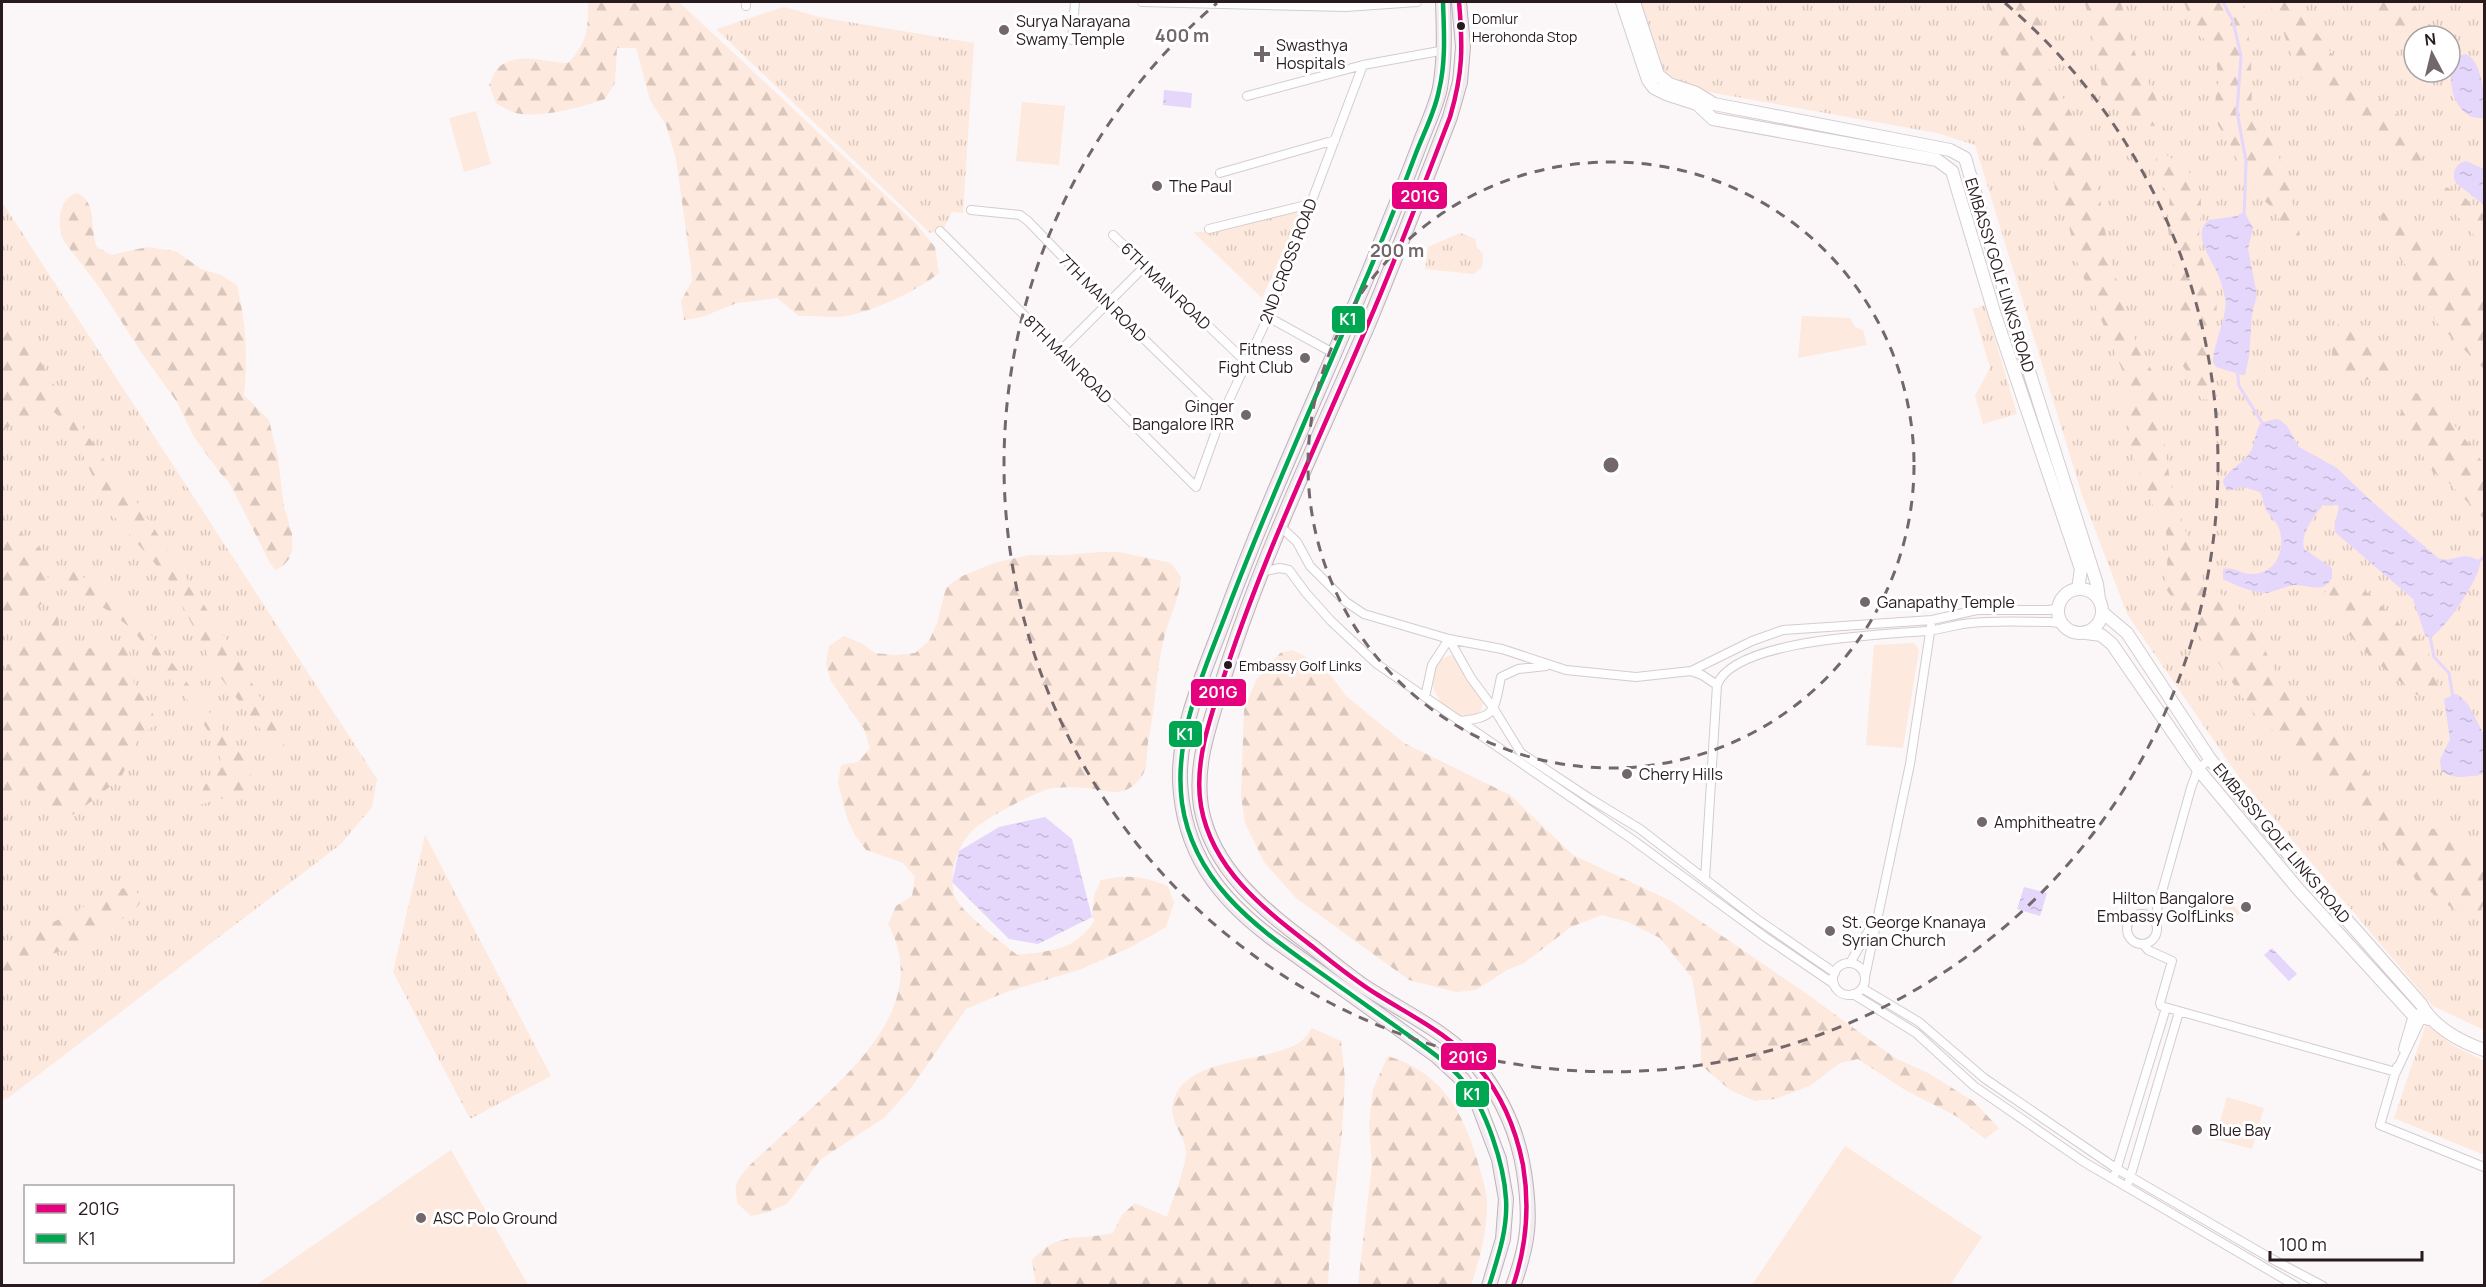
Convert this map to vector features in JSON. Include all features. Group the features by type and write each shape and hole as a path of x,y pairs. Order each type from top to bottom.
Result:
{"main road":[{"path":"1443,2 1445,50 1439,91 1394,212 1241,571 1202,678 1182,746 1180,779 1183,811 1193,844 1203,865 1223,896 1238,911 1353,998 1413,1037 1437,1056 1463,1080 1477,1101 1499,1159 1506,1199 1503,1239 1489,1286"},
{"path":"1460,2 1463,47 1461,70 1450,117 1384,286 1260,572 1207,731 1200,780 1202,807 1210,839 1242,887 1276,919 1360,984 1423,1022 1465,1054 1477,1066 1501,1100 1513,1126 1521,1153 1528,1197 1527,1240 1513,1286"}],"street":[{"path":"1072,40 1075,2"},
{"path":"1142,2 1346,4 1417,2"},
{"name":"EMBASSY GOLF LINKS ROAD","path":"1622,2 1648,80 1654,88 1666,94 1950,150 1965,158 2013,321 2097,584 2101,606 2127,633 2210,759 2301,868 2421,1004 2422,1017 2470,1045 2484,1050"},
{"name":"EMBASSY GOLF LINKS ROAD","path":"1634,2 1658,75 1669,84 1697,99 1713,119 1937,160 1952,171 1995,315 2081,569 2078,589"},
{"path":"1246,96 1364,65 1445,50"},
{"name":"2ND CROSS ROAD","path":"1196,487 1222,415 1268,317 1364,65"},
{"path":"1220,173 1335,140"},
{"path":"1209,230 1311,204"},
{"name":"7TH MAIN ROAD","path":"971,210 1020,215 1028,221 1107,303 1222,415"},
{"name":"8TH MAIN ROAD","path":"940,231 1196,487"},
{"name":"6TH MAIN ROAD","path":"1113,235 1245,362"},
{"path":"1060,351 1145,266"},
{"path":"1268,317 1335,354"},
{"path":"1279,525 1298,542 1310,566 1352,607 1364,614 1449,639 1502,649 1566,670 1636,677 1691,671 1723,654 1783,630 1932,620 1977,610 2058,608"},
{"path":"1260,572 1280,568 1289,570 1331,621 1377,664 1633,840 1765,938 1834,984 1841,993 1853,994 1916,1034 1974,1086 2112,1179 2296,1286"},
{"path":"2061,623 2058,608 2064,595 2078,589 2090,591 2101,606 2098,625 2086,633"},
{"path":"1853,994 1862,988 1865,978 1910,764 1932,620"},
{"path":"1706,879 1717,686 1720,677 1735,665 1786,646 1930,631 1971,623 2061,623 2072,632 2101,635 2112,644 2198,769 2290,879 2422,1017 2396,1072 2380,1125 2484,1167"},
{"path":"1425,697 1432,664 1449,639"},
{"path":"1449,639 1471,678 1494,709 1521,753 1640,829 1794,946 1835,974"},
{"path":"1459,721 1481,719 1494,709 1501,677 1518,669 1549,666"},
{"path":"1691,671 1702,675 1717,686"},
{"path":"2143,944 2149,942 2157,933 2154,920 2198,769 2210,759"},
{"path":"2290,879 2301,868"},
{"path":"2154,920 2144,914 2132,917 2128,922 2127,934 2130,939 2143,944 2148,950 2172,961 2160,1003 2166,1008 2396,1072"},
{"path":"1834,984 1835,974 1841,966 1850,963 1877,918"},
{"path":"1850,963 1860,968 1865,978"},
{"path":"1862,988 1919,1022 1984,1078 2117,1169 2323,1286"},
{"path":"2112,1179 2166,1008"},
{"path":"2126,1187 2131,1177 2179,1012"}],"green space":[{"path":"588,2 679,2 916,224 935,247 939,273 890,301 847,316 799,316 777,298 737,303 702,317 684,320 681,301 692,281 676,159 666,125 650,100 636,48 617,48 615,83 605,99 572,109 546,114 513,112 496,103 489,85 498,68 514,60 532,59 568,63 580,49 586,35"},
{"path":"1641,2 2484,2 2484,1030 2433,1006 2239,777 2127,614 2082,495 1975,145 1937,133 1703,91 1665,74"},
{"path":"1987,2 2038,2 2050,73 2092,153 2110,259 2136,343 2156,378 2170,482 2200,577 2250,618 2280,682 2348,743 2387,802 2413,825 2445,831 2484,857 2484,904 2479,914 2455,910 2435,896 2396,861 2321,773 2256,716 2166,589 2168,544 2164,521 2156,513 2132,454 2123,372 2076,259 2064,202 2024,128"},
{"path":"2085,2 2121,2 2135,53 2164,116 2160,126 2136,125 2103,92"},
{"path":"2184,2 2240,2 2246,12 2251,59 2252,117 2269,138 2285,169 2300,235 2290,240 2274,209 2261,198 2250,178 2241,169 2218,125 2215,102 2219,79 2215,55 2190,19"},
{"path":"2268,2 2295,2 2350,80 2388,104 2413,135 2422,160 2418,172 2393,159 2363,124 2339,109 2298,75 2284,34"},
{"path":"2368,2 2411,2 2430,24 2402,24 2402,41 2387,30"},
{"path":"784,7 819,17 974,43 963,213 952,212 943,230 930,233 716,29"},
{"path":"1022,102 1065,106 1059,165 1016,161"},
{"path":"476,111 491,164 464,172 449,118"},
{"path":"2157,149 2185,169 2195,179 2200,190 2199,248 2215,289 2217,305 2209,370 2217,393 2213,400 2201,399 2191,377 2175,352 2180,309 2168,229 2170,193 2159,184"},
{"path":"2444,186 2463,196 2484,215 2484,238 2475,236 2442,198 2439,190"},
{"path":"77,193 88,203 97,247 111,255 147,247 177,252 201,269 221,275 237,285 245,340 244,395 269,420 278,458 284,507 292,533 292,551 283,566 275,570 270,563 229,482 194,437 177,402 141,352 100,288 63,240 60,226 61,212 66,200"},
{"path":"2,202 377,779 372,807 341,844 8,1098 2,1100"},
{"path":"2378,209 2432,244 2484,289 2484,369 2438,324 2418,298 2410,270 2391,248"},
{"path":"1301,211 1262,298 1193,232 1209,232"},
{"path":"1460,233 1476,239 1476,246 1483,254 1482,267 1474,274 1425,269 1428,247"},
{"path":"1985,305 2017,414 1983,424 1975,396 1990,368 1973,309"},
{"path":"2,311 23,332 59,393 107,464 129,490 230,645 283,738 287,764 218,674 169,580 106,507 76,438 61,418 49,408 2,430"},
{"path":"1802,316 1850,318 1855,327 1863,330 1867,345 1798,358"},
{"path":"2343,323 2365,335 2395,366 2395,372 2388,385 2370,380 2350,380 2336,372 2332,349 2338,324"},
{"path":"2409,392 2421,394 2439,405 2484,464 2484,519 2449,483 2433,472 2403,423 2400,415"},
{"path":"2,517 42,551 50,588 48,599 34,610 18,617 2,615"},
{"path":"1119,552 1171,563 1181,577 1177,599 1162,647 1147,760 1142,776 1133,786 1116,792 1080,787 1045,790 997,814 976,827 965,840 957,855 953,872 953,889 958,903 1017,955 1061,948 1079,938 1095,920 1092,917 1094,896 1101,880 1111,878 1135,877 1168,886 1174,903 1166,927 1131,947 1079,970 1006,992 966,1009 911,1088 884,1118 821,1159 787,1204 769,1212 751,1216 737,1203 736,1185 743,1173 847,1074 870,1047 888,1019 899,989 900,957 888,924 896,906 912,896 915,877 903,863 866,850 855,835 847,818 838,783 841,765 858,762 870,748 864,729 831,681 826,664 829,646 844,636 861,643 875,653 895,655 915,653 929,641 937,623 946,588 960,577 994,563 1029,555"},
{"path":"71,568 91,583 108,589 140,620 245,760 252,778 251,795 228,797 195,806 205,785 222,767 217,745 193,707 133,630 109,611 61,584"},
{"path":"2337,576 2371,595 2405,630 2424,644 2439,686 2433,694 2417,695 2377,663 2350,636 2329,607 2324,594"},
{"path":"58,610 60,643 70,651 120,644 129,649 134,684 158,722 139,737 121,778 75,814 53,817 35,784 24,782 4,794 2,801 2,676 26,632"},
{"path":"1914,643 1919,650 1903,748 1866,745 1874,645"},
{"path":"1292,650 1324,666 1346,696 1404,743 1510,795 1573,855 1671,901 1897,1059 1928,1073 1973,1101 1999,1128 1985,1139 1956,1116 1905,1090 1858,1059 1840,1063 1810,1086 1775,1099 1755,1101 1730,1090 1701,1065 1701,1031 1692,978 1660,938 1628,922 1602,915 1571,927 1524,963 1507,970 1476,990 1456,992 1409,980 1296,898 1264,862 1245,823 1241,796 1244,710 1256,680 1280,653"},
{"path":"1450,655 1455,657 1483,703 1480,713 1467,715 1455,713 1437,696 1433,684 1433,673 1439,663"},
{"path":"2,809 12,831 2,838"},
{"path":"425,835 551,1076 470,1119 393,972"},
{"path":"131,887 136,890 141,901 118,922 71,948 42,957 2,982 2,948 119,889"},
{"path":"2226,897 2240,913 2227,925 2217,922"},
{"path":"2426,1024 2451,1044 2484,1061 2484,1155 2394,1118"},
{"path":"1312,1028 1341,1041 1345,1079 1342,1133 1331,1226 1328,1285 1036,1285 1032,1260 1052,1244 1070,1238 1113,1233 1122,1215 1135,1203 1167,1217 1186,1155 1186,1148 1172,1112 1176,1094 1185,1082 1215,1066 1287,1049 1302,1041"},
{"path":"1388,1056 1407,1063 1423,1073 1448,1096 1472,1144 1484,1184 1487,1204 1486,1225 1471,1285 1358,1285 1372,1164 1369,1125 1373,1089"},
{"path":"2227,1097 2264,1108 2252,1149 2215,1139"},
{"path":"1845,1146 1982,1237 1950,1285 1752,1285"},
{"name":"ASC Polo Ground","path":"451,1150 528,1285 256,1285"}],"water":[{"path":"2466,54 2472,58 2480,73 2484,103 2483,118 2471,117 2462,110 2452,89 2452,84 2462,84 2462,56"},
{"path":"1164,90 1192,93 1191,108 1163,105"},
{"path":"2466,161 2484,169 2484,205 2456,183 2454,173 2457,166"},
{"path":"2241,213 2246,215 2253,228 2248,249 2257,295 2252,314 2249,357 2245,375 2216,367 2213,362 2226,304 2218,273 2206,250 2202,233 2209,220 2238,216"},
{"path":"2275,419 2287,426 2299,447 2337,468 2370,500 2438,558 2467,556 2480,561 2469,590 2444,625 2430,638 2425,635 2413,599 2336,533 2334,526 2338,505 2323,505 2304,537 2304,549 2332,568 2332,578 2324,586 2315,588 2294,585 2262,593 2223,579 2223,569 2254,574 2269,569 2278,558 2281,544 2279,528 2267,512 2260,492 2243,487 2227,491 2223,482 2227,474 2249,454 2261,423"},
{"path":"2457,694 2468,704 2484,735 2484,774 2456,777 2441,770 2440,760 2450,739 2444,699"},
{"path":"1045,817 1072,839 1092,917 1038,944 1009,939 952,882 959,851 999,827"},
{"path":"2024,887 2047,893 2040,916 2017,909"},
{"path":"2272,948 2297,974 2289,981 2264,955"}],"waterway":[{"path":"2223,2 2233,21 2241,56 2237,112 2246,161 2244,217"},
{"path":"2237,369 2239,386 2263,424"},
{"path":"2477,563 2484,557"},
{"path":"2430,636 2434,657 2449,673 2453,698"}],"transit line":[{"name":"K1","path":"1443,2 1444,57 1435,106 1373,261 1258,532 1209,657 1186,729 1180,778 1182,803 1188,830 1198,855 1228,898 1289,950 1426,1048 1457,1074 1472,1093 1480,1107 1498,1154 1505,1185 1504,1232 1489,1286"},
{"name":"201G","path":"1459,2 1461,60 1450,117 1389,274 1242,623 1206,735 1199,789 1207,829 1216,850 1243,887 1277,918 1369,990 1431,1027 1456,1045 1478,1067 1494,1089 1516,1139 1525,1181 1526,1226 1513,1286"}],"place":[{"name":"Domlur Herohonda Stop","path":"1461,26"},
{"name":"Surya Narayana Swamy Temple","path":"1004,30"},
{"name":"Swasthya Hospitals","path":"1262,54"},
{"name":"The Paul","path":"1157,186"},
{"name":"Fitness Fight Club","path":"1305,358"},
{"name":"Ginger Bangalore IRR","path":"1246,415"},
{"name":"Ganapathy Temple","path":"1865,602"},
{"name":"Embassy Golf Links","path":"1228,665"},
{"name":"Cherry Hills","path":"1627,774"},
{"name":"Amphitheatre","path":"1982,822"},
{"name":"Hilton Bangalore Embassy GolfLinks","path":"2246,907"},
{"name":"St. George Knanaya Syrian Church","path":"1830,931"},
{"name":"Blue Bay","path":"2197,1130"},
{"name":"ASC Polo Ground","path":"421,1218"}]}
